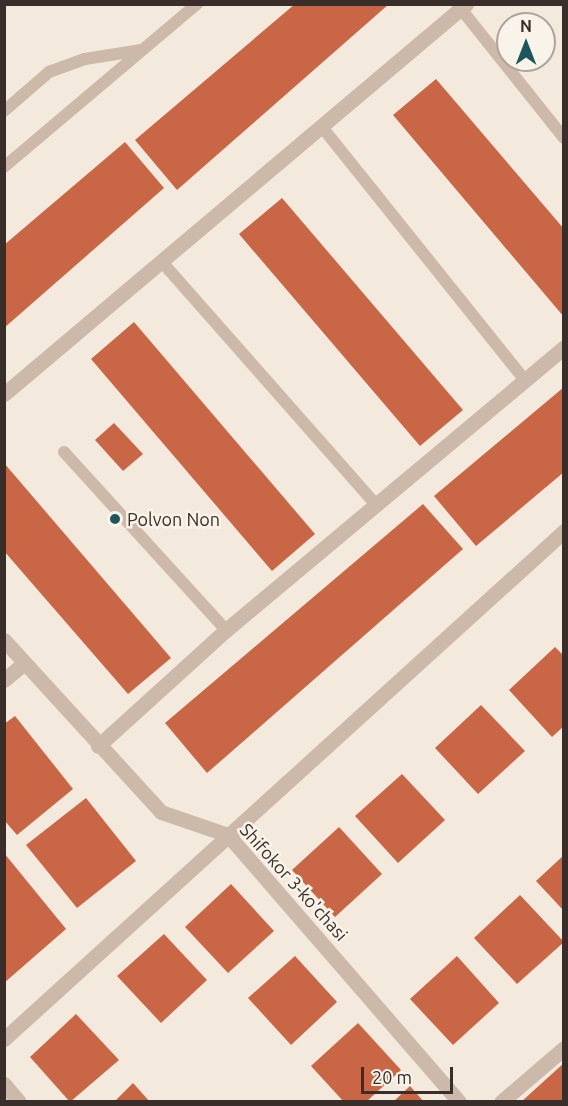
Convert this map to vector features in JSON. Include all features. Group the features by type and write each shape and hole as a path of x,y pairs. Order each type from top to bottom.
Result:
{"street":[{"path":"4,394 464,7"},
{"path":"98,746 226,630 564,347"},
{"path":"4,1039 564,531"},
{"name":"Shifokor 3-ko'chasi","path":"4,640 98,746 161,812 228,835 459,1101"},
{"path":"4,680 24,663"},
{"path":"501,1101 564,1048"},
{"path":"4,1084 19,1101"}],"lane":[{"path":"4,167 197,4"},
{"path":"464,7 564,138"},
{"path":"4,111 49,72 85,59 143,50"},
{"path":"322,127 525,380"},
{"path":"162,261 376,505"},
{"path":"64,452 226,630"}],"building":[{"path":"295,4 389,4 177,190 135,140"},
{"path":"436,79 564,229 564,317 393,115"},
{"path":"125,142 164,188 4,328 4,245"},
{"path":"282,198 463,410 420,446 239,234"},
{"path":"134,322 315,534 272,571 91,359"},
{"path":"564,387 564,472 476,546 434,496"},
{"path":"114,423 143,454 123,471 95,440"},
{"path":"4,463 171,658 128,694 4,551"},
{"path":"423,504 463,549 207,773 165,723"},
{"path":"555,647 564,656 564,726 552,737 509,690"},
{"path":"481,705 525,751 478,794 435,748"},
{"path":"15,716 73,789 17,835 4,820 4,724"},
{"path":"402,774 445,820 398,863 355,816"},
{"path":"86,798 136,861 77,908 26,845"},
{"path":"339,827 382,874 335,917 292,870"},
{"path":"4,853 66,929 4,983"},
{"path":"564,855 564,911 536,881"},
{"path":"231,884 274,931 228,973 185,927"},
{"path":"520,895 564,942 517,984 474,938"},
{"path":"164,934 207,980 161,1023 117,976"},
{"path":"295,956 337,1002 291,1045 248,998"},
{"path":"457,956 499,1003 453,1045 410,999"},
{"path":"76,1014 119,1060 70,1102 30,1057"},
{"path":"358,1023 401,1070 366,1102 344,1102 311,1066"},
{"path":"564,1063 564,1102 521,1102"},
{"path":"133,1083 150,1102 114,1102"},
{"path":"410,1086 424,1102 393,1102"}],"place":[{"name":"Polvon Non","path":"115,519"}]}
